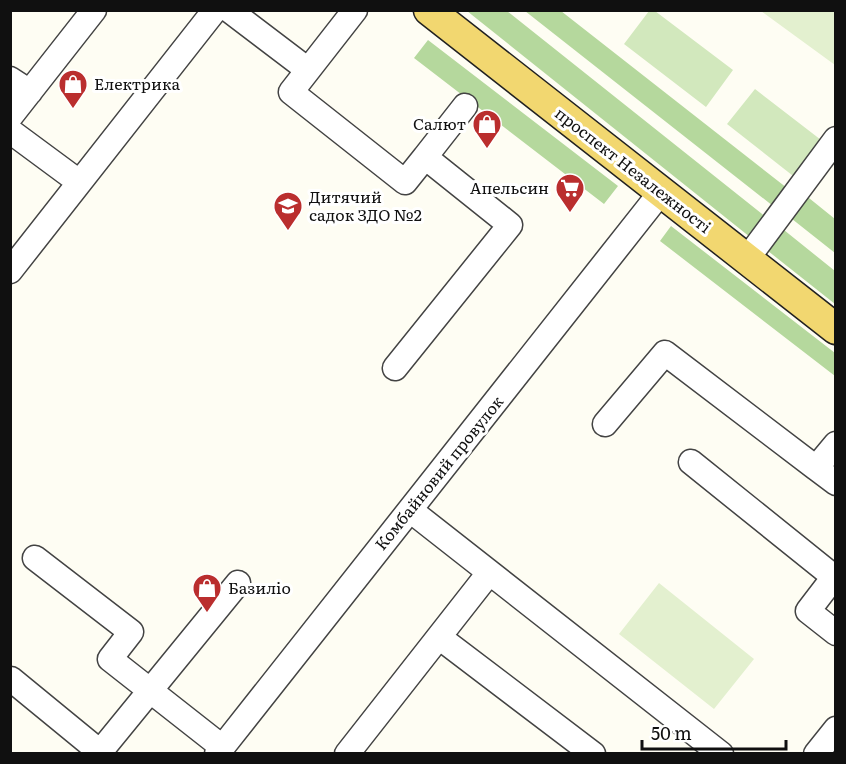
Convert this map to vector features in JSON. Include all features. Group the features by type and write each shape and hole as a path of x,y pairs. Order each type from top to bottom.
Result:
{"main road":[{"name":"проспект Незалежності","path":"429,10 836,329"}],"street":[{"path":"10,117 20,85 94,10"},
{"path":"10,271 215,10"},
{"path":"229,10 308,70"},
{"path":"356,10 291,92 405,182 465,106"},
{"path":"10,131 79,182"},
{"path":"747,259 836,139"},
{"path":"395,368 510,225 424,157"},
{"name":"Комбайновий провулок","path":"220,750 661,192"},
{"path":"605,424 665,353 836,483"},
{"path":"816,468 836,444"},
{"path":"691,462 834,578 808,611 836,633"},
{"path":"410,510 721,753"},
{"path":"35,558 131,632 110,659 220,750"},
{"path":"347,753 489,573"},
{"path":"11,679 100,752 238,583"},
{"path":"439,637 593,753"},
{"path":"816,753 836,729"}],"green space":[{"path":"467,11 507,11 766,217 750,237"},
{"path":"525,11 561,11 787,188 773,206"},
{"path":"649,11 655,11 733,70 706,107 624,44"},
{"path":"761,11 835,11 835,65"},
{"path":"428,40 618,186 604,204 414,58"},
{"path":"755,89 825,143 797,179 727,124"},
{"path":"804,194 835,219 835,253 787,215"},
{"path":"671,226 835,353 835,376 660,241"},
{"path":"779,226 835,271 835,304 763,247"},
{"path":"659,583 754,659 714,709 619,634"}],"place":[{"name":"Електрика","path":"73,110"},
{"name":"Салют","path":"487,150"},
{"name":"Апельсин","path":"570,214"},
{"name":"Дитячий садок ЗДО №2","path":"288,232"},
{"name":"Базиліо","path":"207,614"}]}
